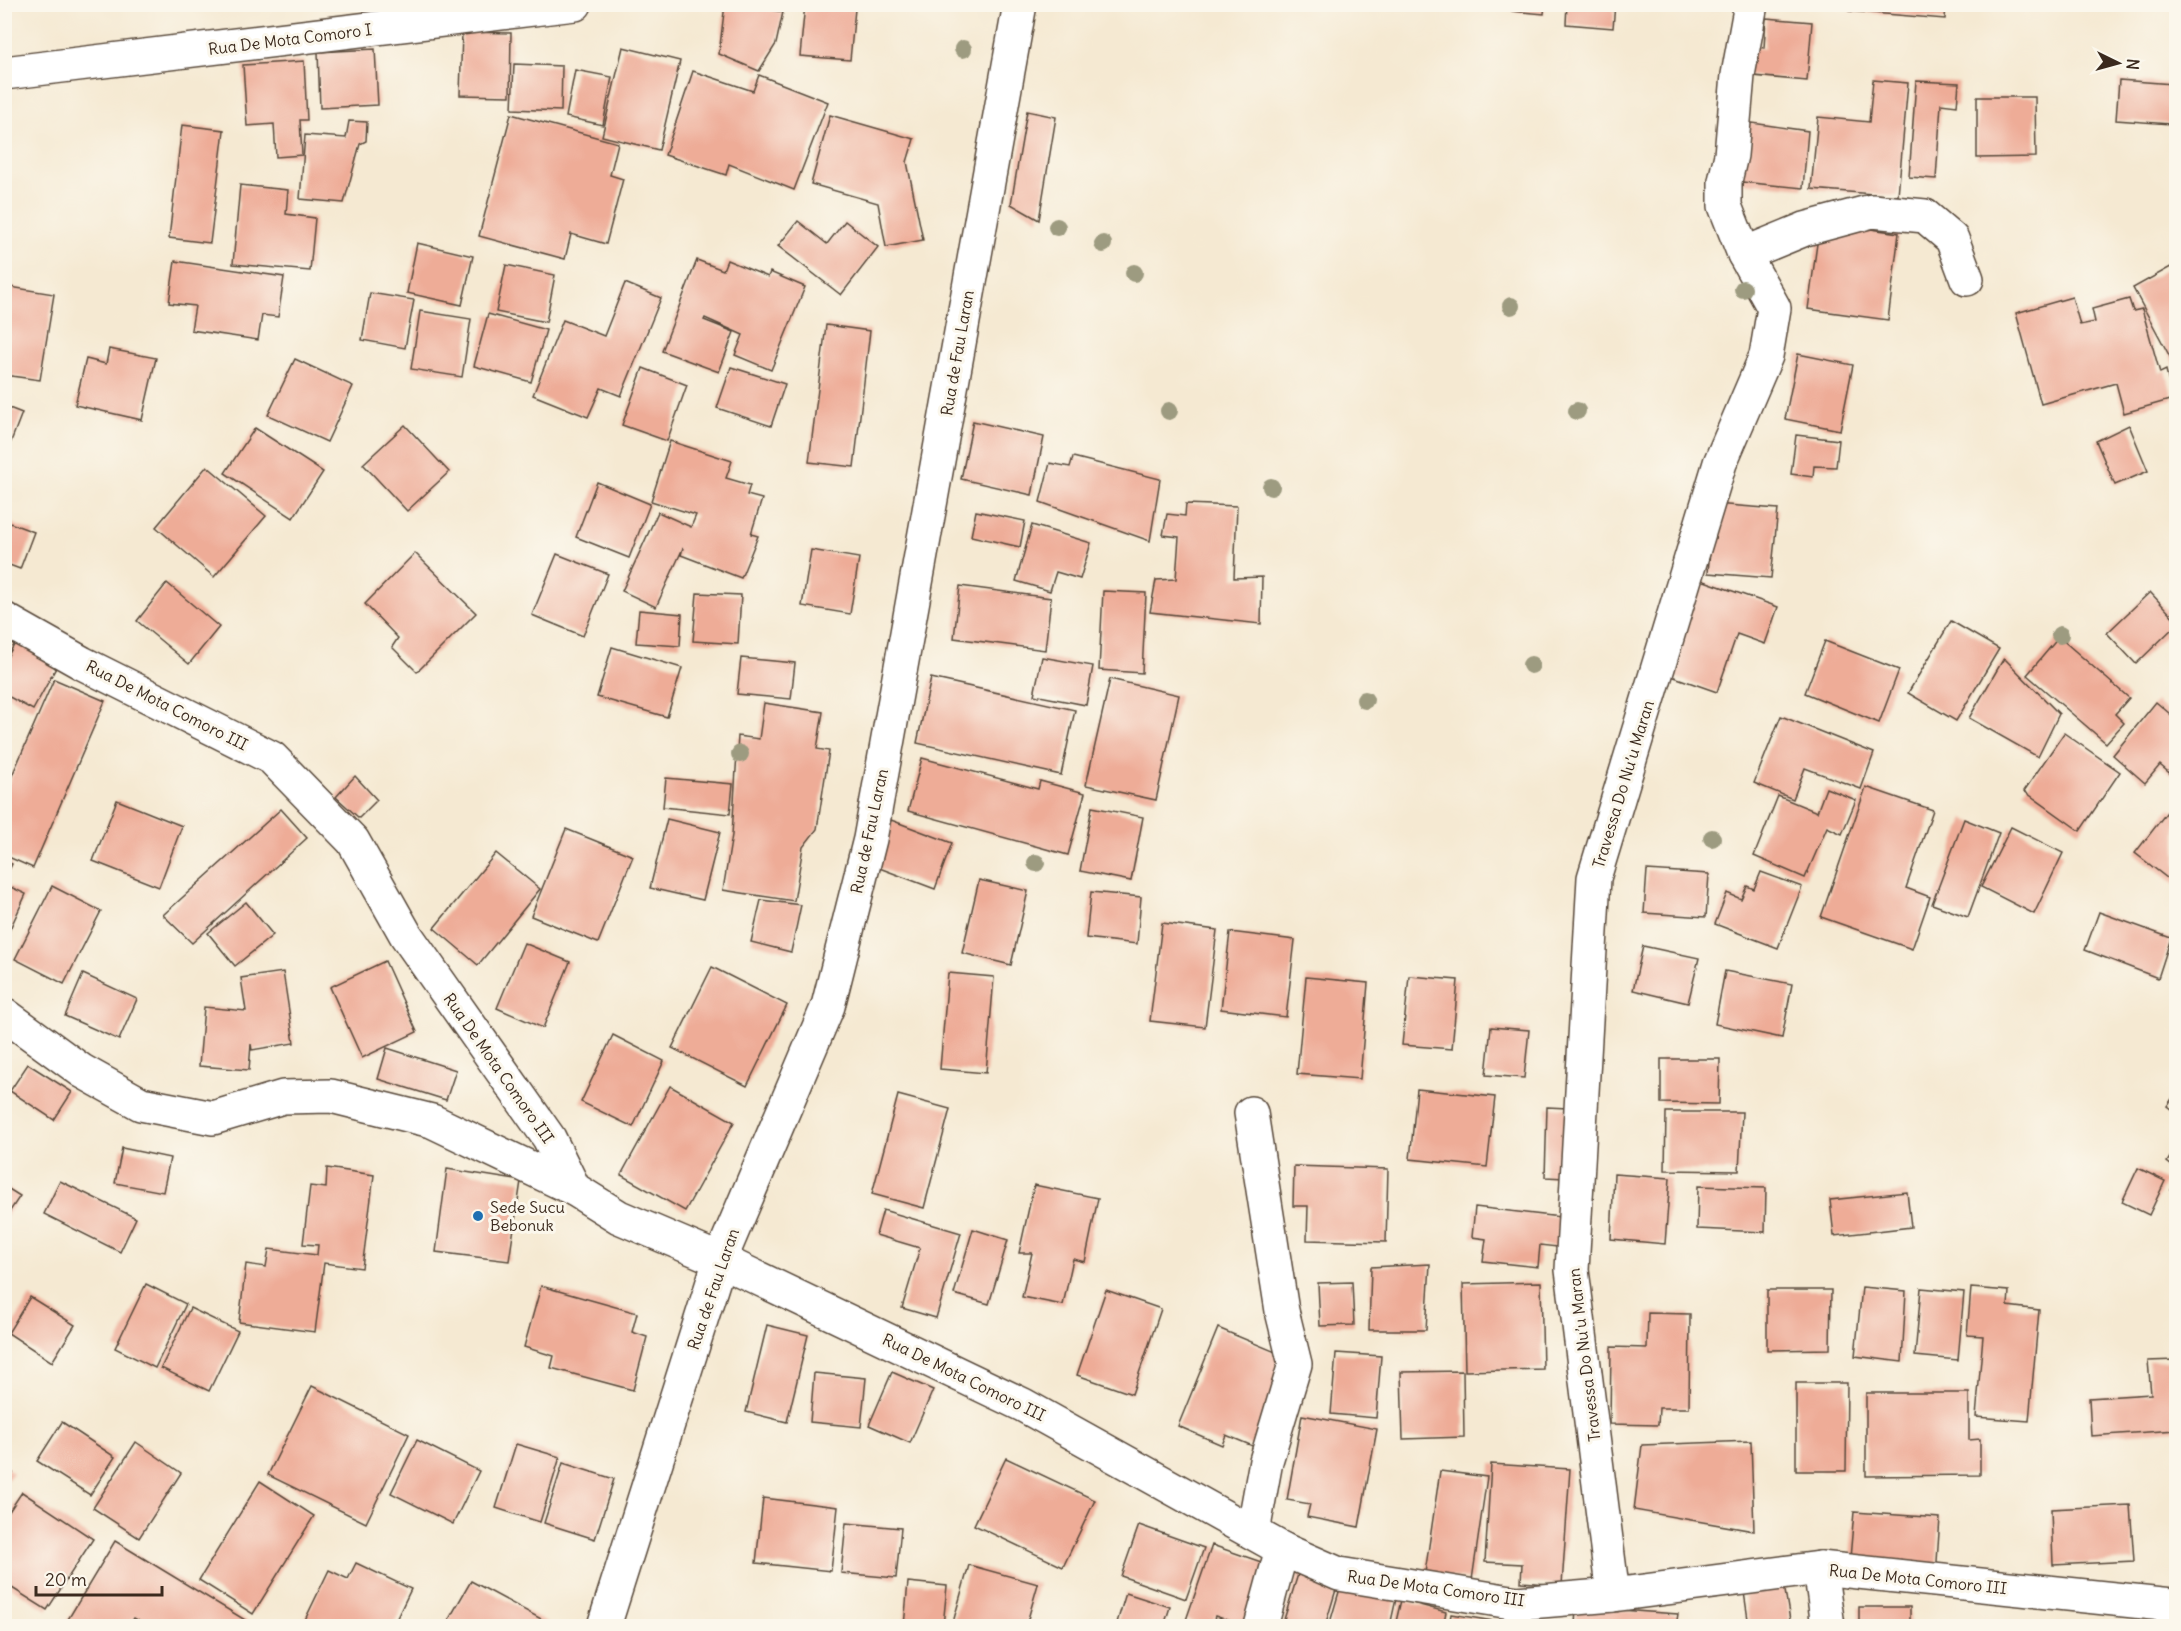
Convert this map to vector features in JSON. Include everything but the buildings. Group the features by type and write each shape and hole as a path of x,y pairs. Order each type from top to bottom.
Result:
{"street":[{"name":"Rua De Mota Comoro I","path":"4,73 575,4"},
{"name":"Rua de Fau Laran","path":"604,1626 720,1260 828,1006 870,839 1020,4"},
{"name":"Travessa Do Nu’u Maran","path":"1613,1595 1572,1270 1594,878 1720,463 1766,356 1774,308 1744,254 1725,206 1725,181 1731,155 1738,75 1751,4"},
{"path":"1744,254 1805,229 1872,211 1925,216 1952,239 1967,279"},
{"name":"Rua De Mota Comoro III","path":"4,619 81,663 272,758 353,841 406,935 549,1138 574,1189 619,1217 720,1260 1023,1405 1282,1549 1339,1574 1517,1603 1613,1595 1820,1568 2172,1605"},
{"path":"4,1014 82,1071 141,1104 213,1118 283,1097 331,1096 432,1122 574,1189"},
{"path":"1251,1113 1282,1311 1295,1364 1266,1461 1252,1532"},
{"path":"1262,1626 1282,1549"},
{"path":"1820,1568 1828,1626"}],"place":[{"name":"Sede Sucu Bebonuk","path":"478,1216"}]}
